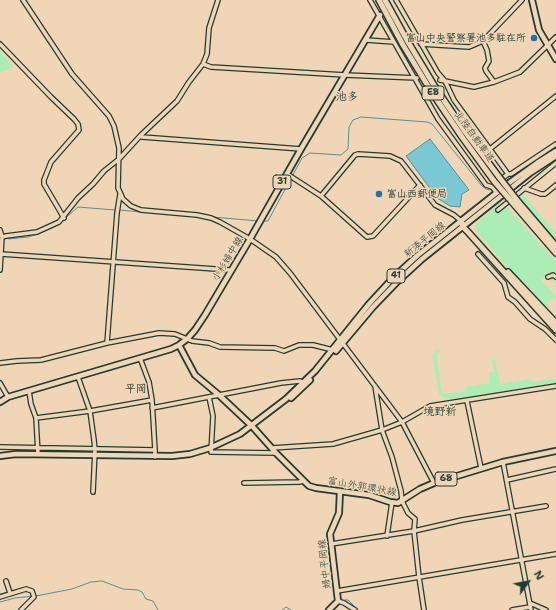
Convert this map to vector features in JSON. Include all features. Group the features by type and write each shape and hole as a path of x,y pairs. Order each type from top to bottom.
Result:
{"highway":[{"name":"北陸自動車道","path":"379,0 431,91 462,137 497,179 527,220 556,253"},
{"name":"北陸自動車道","path":"385,0 435,87 497,179"},
{"name":"北陸自動車道","path":"514,201 556,246"},
{"path":"527,220 556,257"},
{"path":"463,224 556,323"},
{"path":"463,224 556,330"}],"main road":[{"path":"532,0 539,30 556,59"},
{"name":"小杉婦中線","path":"0,402 8,397 78,377 179,345 188,338 202,320 380,16"},
{"name":"新湊平岡線","path":"463,224 497,193 537,163 556,151"},
{"name":"新湊平岡線","path":"252,426 256,425 298,392 342,342 364,310 394,277 418,256 530,173 556,156"},
{"name":"新湊平岡線","path":"252,426 286,399 342,342"},
{"path":"0,456 38,454 155,457 190,454 210,448 240,434 252,426 195,375 179,345"},
{"name":"富山外郭環状線","path":"252,426 309,486 369,495 392,502 402,502 420,489 481,468 556,451"},
{"name":"婦中平岡線","path":"329,610 338,601 330,534 339,513 340,490"}],"street":[{"path":"23,0 72,74 109,116 118,139 118,188 123,199 131,206 141,210 196,215 211,218 271,252 283,264 402,422 434,483"},
{"path":"2,237 37,232 59,222 64,218 78,198 98,176 119,159 141,135 177,101 188,82 204,64 207,54 209,28 218,0"},
{"path":"370,0 442,126 486,185 492,186 497,193"},
{"path":"396,0 438,73 445,81 454,100 508,174"},
{"path":"421,44 469,47 483,41 522,0"},
{"path":"440,80 474,87 494,82 520,72 556,37"},
{"path":"366,40 394,42"},
{"path":"483,41 487,50 489,61 485,68 494,82"},
{"path":"0,44 78,124 79,130 51,162 44,180 44,184 64,218"},
{"path":"204,64 211,67 415,78"},
{"path":"490,149 556,96"},
{"path":"141,135 142,137 301,149"},
{"path":"492,186 508,174 511,174 528,161 556,144"},
{"path":"321,196 352,156 358,154 390,156 405,166 435,205 454,215 463,224"},
{"path":"498,210 556,163"},
{"path":"287,174 321,196 364,236 370,237 373,236 420,186"},
{"path":"524,188 544,194 556,185"},
{"path":"107,343 120,194"},
{"path":"0,230 2,237 0,270"},
{"path":"1,254 230,270"},
{"path":"478,254 504,283 508,297 515,302 530,319 545,329 556,340"},
{"path":"548,277 553,275 556,278"},
{"path":"0,363 42,360 107,343 159,333 175,334 220,347 275,348 284,351 299,345 313,345 333,350"},
{"path":"140,358 149,382 152,400 155,457"},
{"path":"78,377 90,411 95,450 94,492"},
{"path":"152,408 281,383 300,381 303,383"},
{"path":"0,383 8,397"},
{"path":"374,385 382,430 392,458 402,502 408,513 415,519 414,531 424,610"},
{"path":"272,448 333,444 382,430 402,422 430,406 556,386"},
{"path":"29,391 31,404 36,418 38,454"},
{"path":"209,397 213,416 210,448 211,452 276,453"},
{"path":"36,418 90,411 152,400"},
{"path":"468,401 481,468"},
{"path":"0,447 155,450"},
{"path":"503,462 530,607"},
{"path":"506,480 556,469"},
{"path":"244,483 304,481"},
{"path":"387,536 392,502"},
{"path":"331,544 387,536 462,520 546,506"},
{"path":"337,591 556,554"},
{"path":"6,581 10,593"},
{"path":"0,596 26,589 32,590 34,597 21,610"},
{"path":"338,601 355,610"},
{"path":"512,610 530,607 546,610"}],"green space":[{"path":"0,50 13,67 0,73"},
{"path":"521,193 556,233 556,240 519,198 518,195"},
{"path":"501,200 556,262 556,286 547,276 541,280 556,296 555,299 553,298 546,303 550,307 548,309 523,281 513,274 475,230 477,223"},
{"path":"439,350 437,355 443,394 466,391 465,387 490,383 489,373 494,372 492,360 495,359 500,384 531,379 532,382 556,378 556,383 446,400 439,394 432,355"}],"water":[{"path":"430,139 469,190 462,194 460,207 450,206 437,198 406,156"}],"waterway":[{"path":"262,221 268,221 302,158 310,153 341,155 348,149 349,127 353,120 361,117 427,122 432,124 482,186 490,190 495,186"},
{"path":"504,179 512,175"},
{"path":"60,223 78,207 115,210"},
{"path":"119,210 141,212"},
{"path":"212,217 259,221"},
{"path":"6,238 28,237 38,234 58,224"},
{"path":"36,596 72,589 91,582 102,581 123,589 138,590 142,592 146,599 153,601 158,610"},
{"path":"0,602 15,598 33,596"},
{"path":"342,600 348,600 358,610"},
{"path":"282,610 286,607 291,610"}],"tunnel":[{"path":"394,42 421,44"},
{"path":"469,163 490,149"}],"place":[{"name":"富山中央警察署池多駐在所","path":"534,38"},
{"name":"富山西郵便局","path":"379,194"}],"district":[{"name":"池多","path":"347,97"},
{"name":"平岡","path":"136,389"},
{"name":"境野新","path":"440,412"}]}
